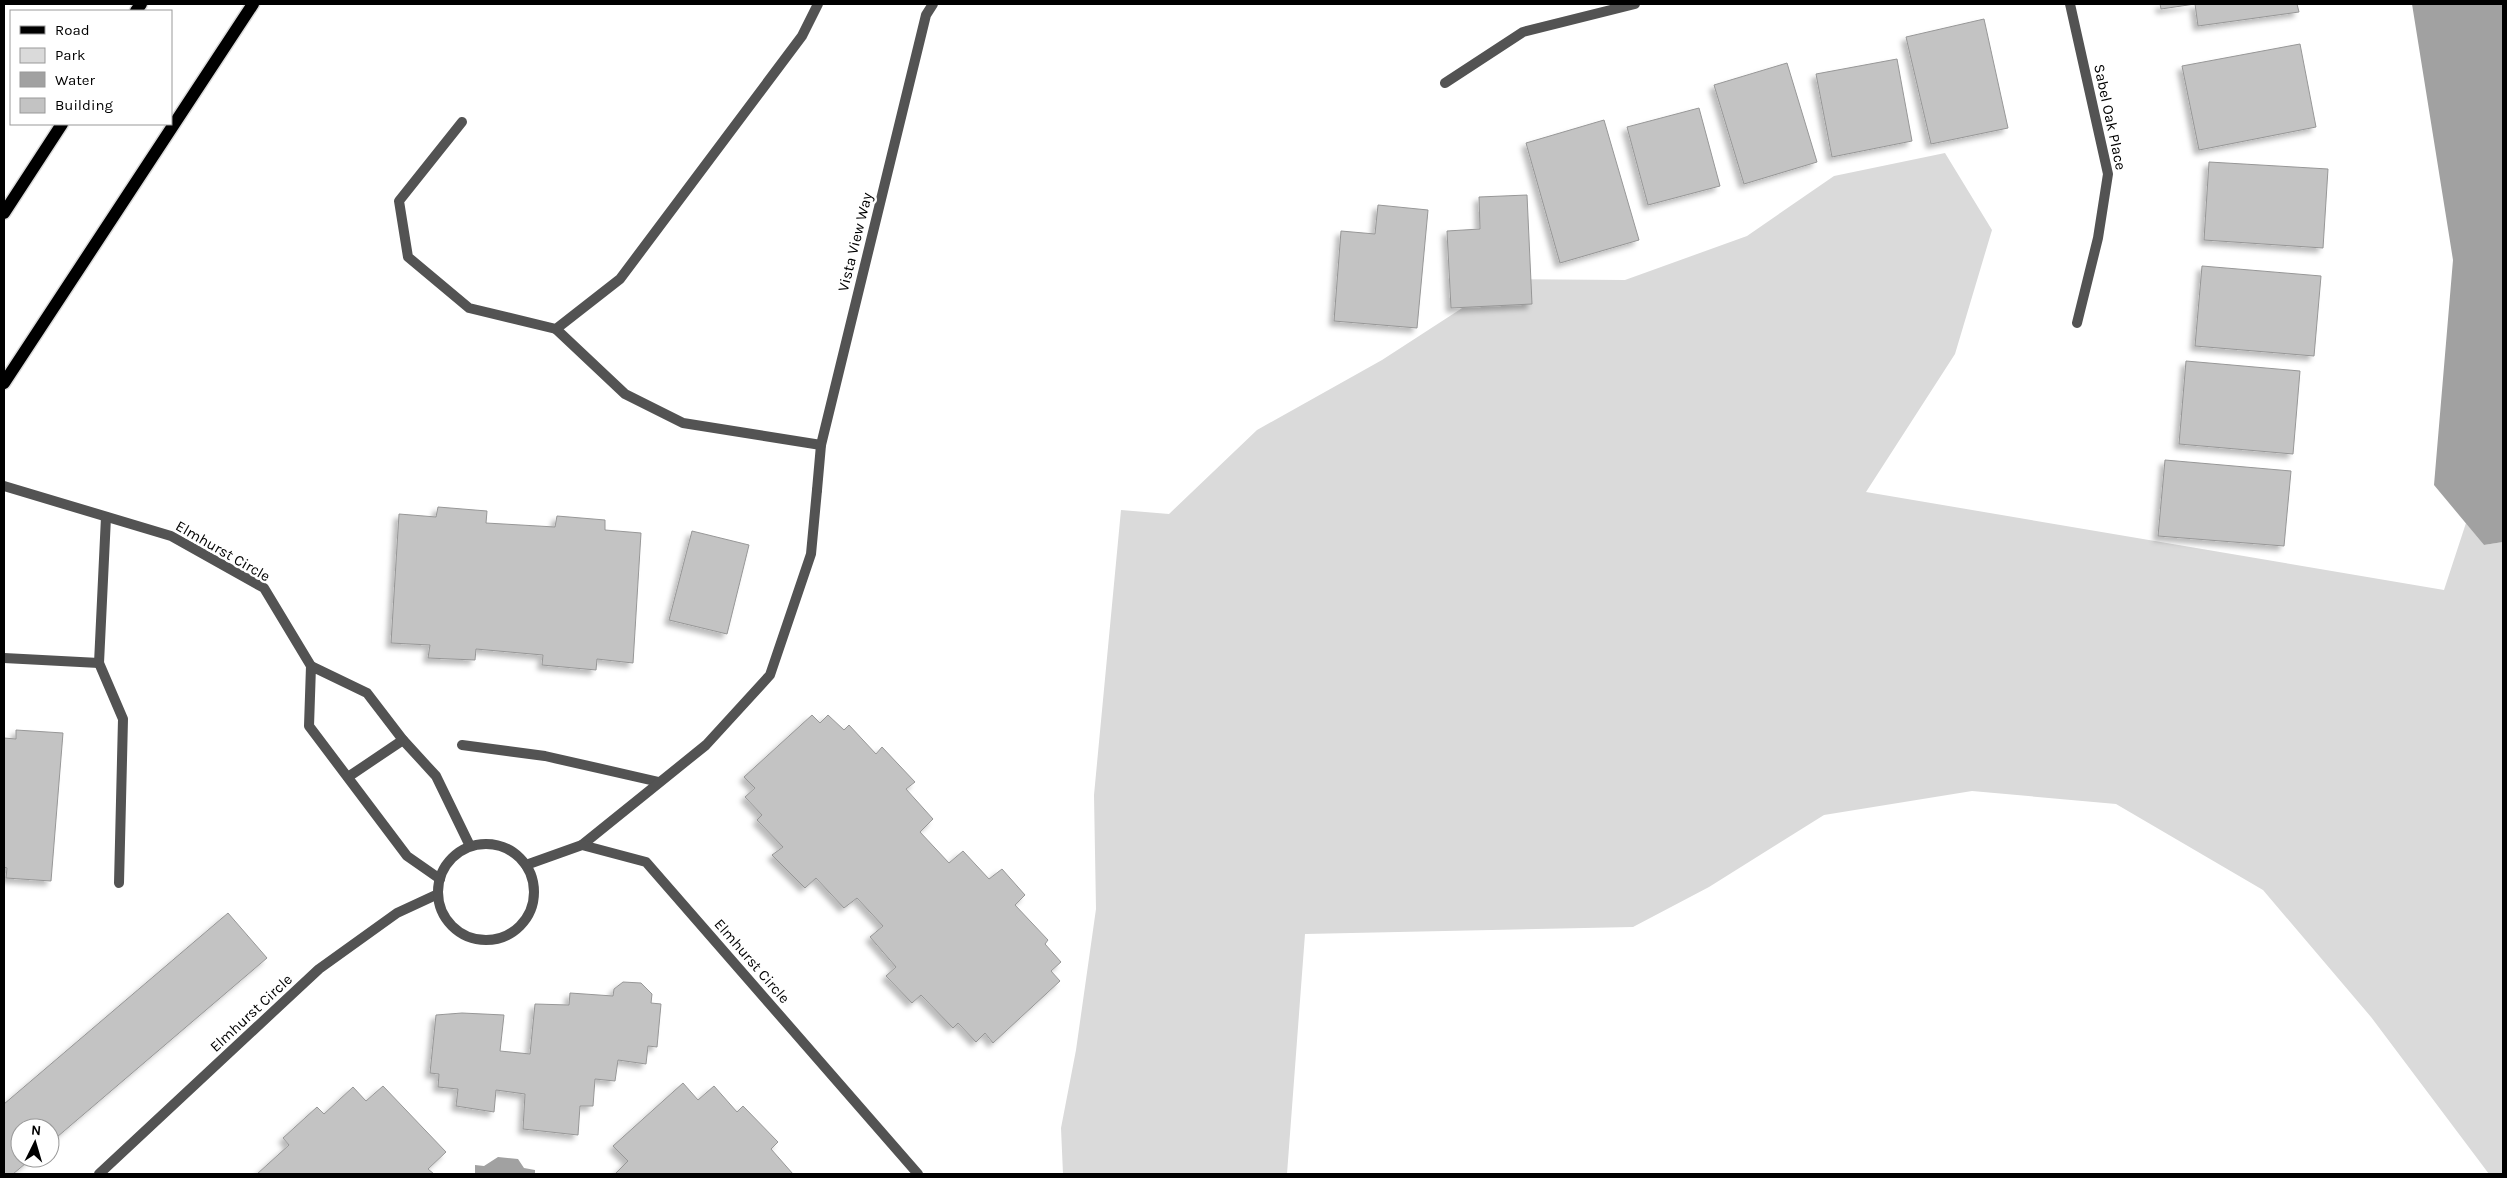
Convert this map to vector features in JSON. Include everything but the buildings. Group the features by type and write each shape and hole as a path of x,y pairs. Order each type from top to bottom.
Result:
{"main road":[{"path":"4,383 253,4"},
{"path":"4,213 61,125"}],"street":[{"path":"556,329 620,279 802,36 818,4"},
{"name":"Vista View Way","path":"582,845 706,745 770,675 811,554 821,445 926,15 933,4"},
{"path":"1445,83 1523,32 1635,4"},
{"name":"Sabel Oak Place","path":"2070,4 2108,174 2098,238 2077,324"},
{"path":"462,122 399,201 408,257 468,308 556,329 626,394 683,423 821,445"},
{"name":"Elmhurst Circle","path":"4,486 171,536 264,588 311,666"},
{"path":"106,517 99,663 123,719 119,882"},
{"path":"4,658 99,663"},
{"path":"440,879 407,856 309,726 311,666 367,693 403,740 436,776 470,846"},
{"path":"348,777 403,740"},
{"path":"462,745 545,756 659,782"},
{"path":"485,843 504,847 520,857 526,865 534,882 534,900 521,926 496,939 477,939 455,928 442,909 438,894 440,879 451,859 470,846 485,843"},
{"path":"526,865 582,845"},
{"name":"Elmhurst Circle","path":"582,845 646,862 918,1174"},
{"name":"Elmhurst Circle","path":"99,1174 319,968 397,913 438,894"}],"green space":[{"path":"1945,153 1992,230 1955,354 1866,492 2444,590 2466,523 2484,545 2503,542 2503,1174 2489,1174 2371,1017 2263,890 2116,804 1972,791 1824,815 1709,887 1633,927 1305,934 1287,1174 1063,1174 1061,1128 1076,1050 1096,909 1094,795 1121,510 1169,514 1257,430 1382,360 1507,279 1625,280 1747,236 1834,176"}],"water":[{"path":"2412,4 2503,4 2503,542 2484,545 2434,485 2453,260"},
{"path":"498,1157 518,1159 524,1168 535,1170 535,1174 475,1174 475,1165 484,1166"}]}
